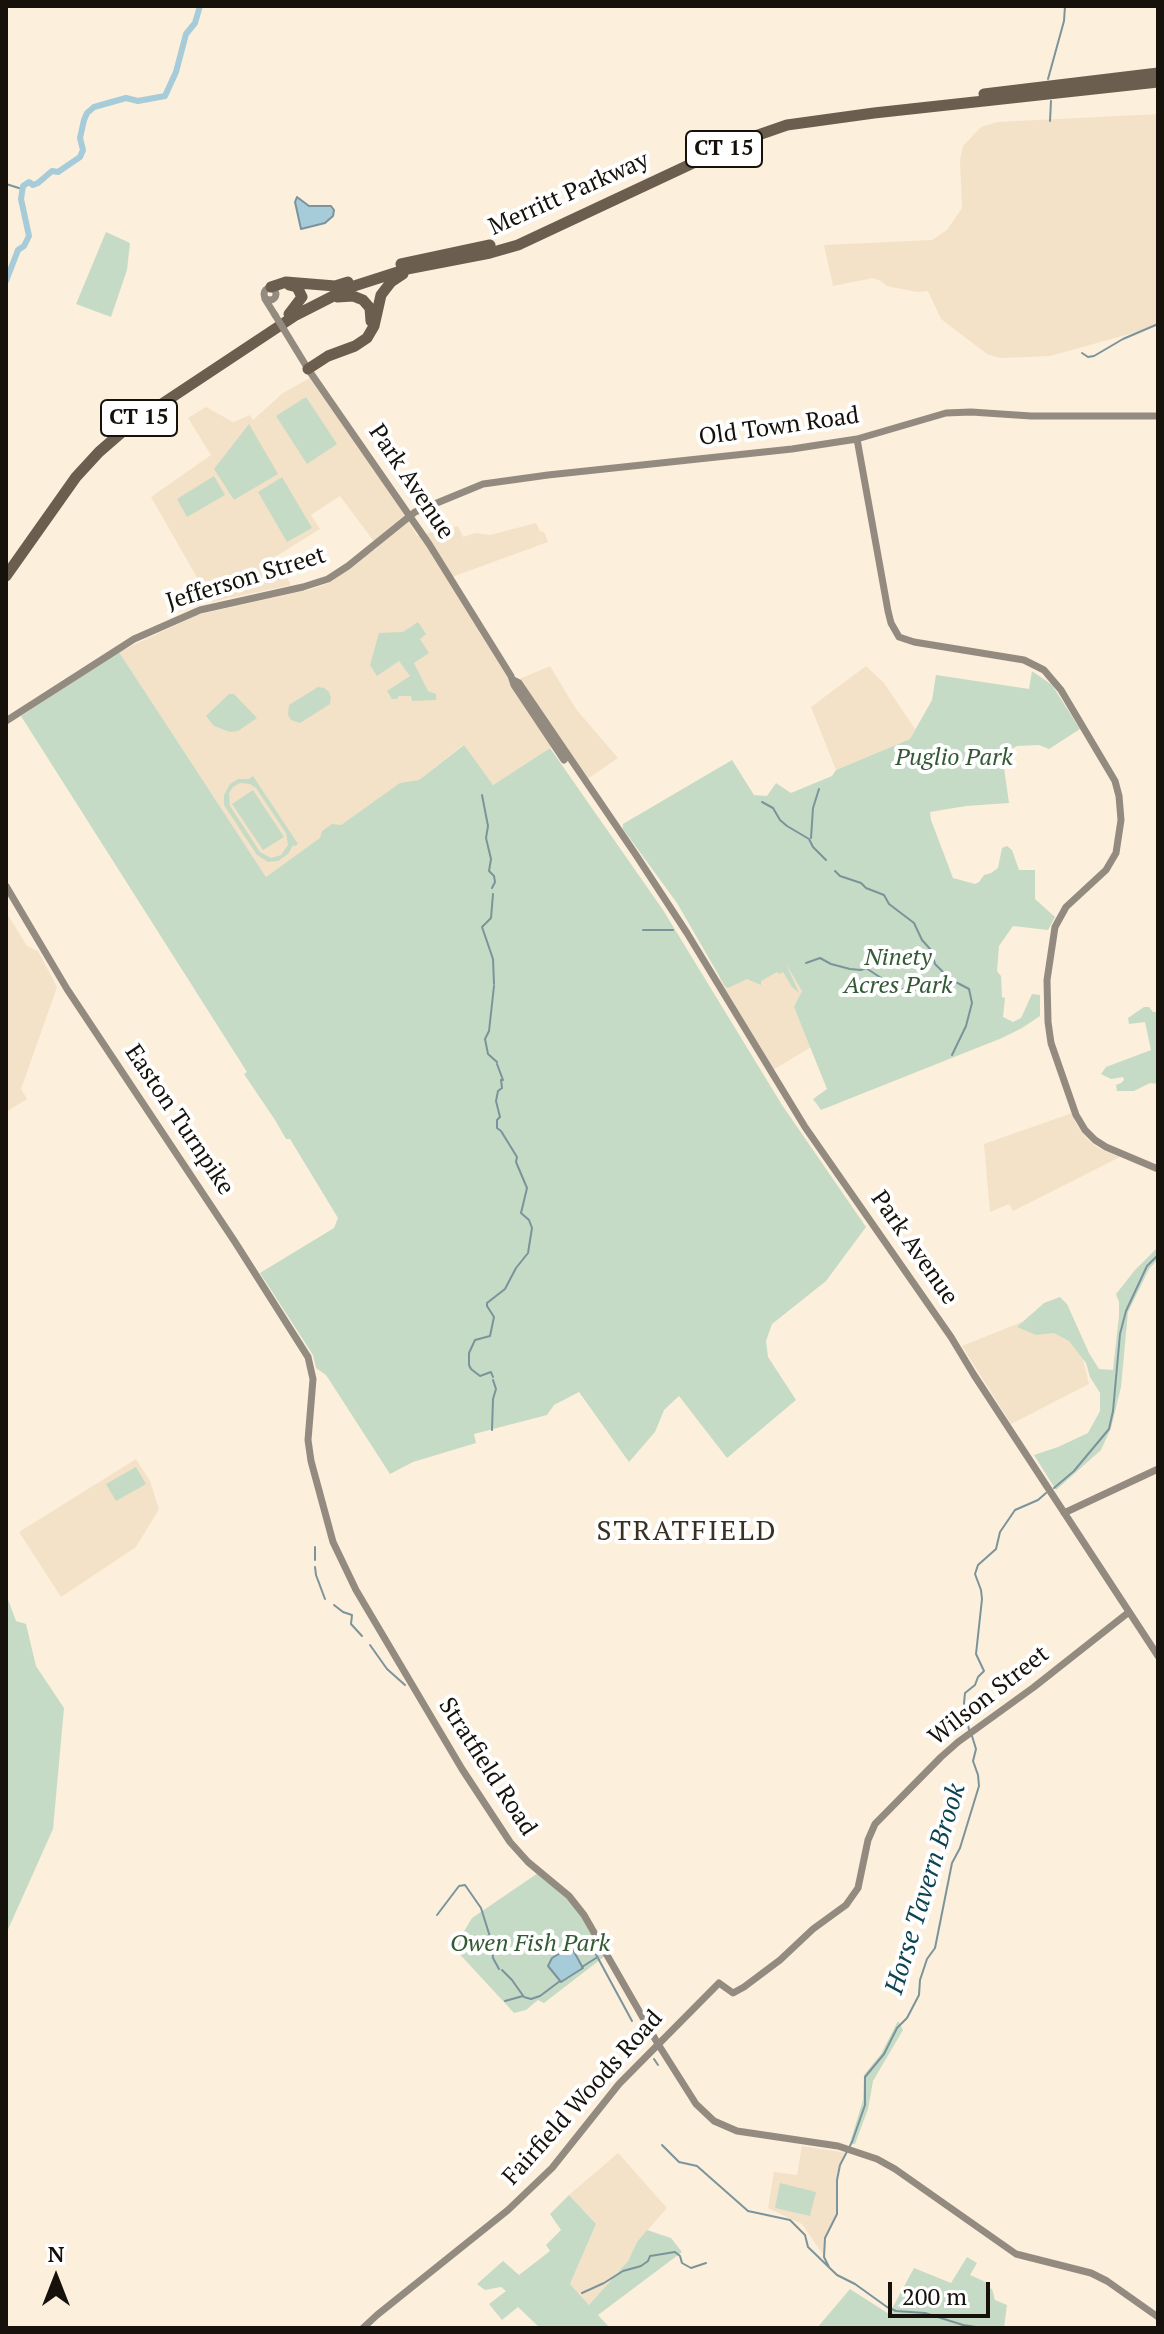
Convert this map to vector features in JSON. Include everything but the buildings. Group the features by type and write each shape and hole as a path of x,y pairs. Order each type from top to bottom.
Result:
{"highway":[{"name":"Merritt Parkway","path":"6,562 63,481 107,434 145,405 289,314 360,278 419,259 519,237 741,136 785,121 1158,73"},
{"name":"Merritt Parkway","path":"6,576 58,499 110,441 159,404 314,306 364,282 518,245 738,142 787,125 1158,82"},
{"path":"308,369 328,356 359,344 374,326 381,295 391,282 422,266"},
{"path":"271,295 286,282 335,286 360,278"},
{"path":"271,295 288,285 300,290 300,302 289,314"},
{"path":"314,306 348,296 360,299 369,306 369,327 341,351"}],"main road":[{"name":"Park Avenue","path":"271,295 274,312 308,369 410,516 514,685 687,933 805,1127 951,1337 1156,1656"},
{"name":"Old Town Road","path":"410,516 460,492 502,480 767,452 857,439 946,413 1158,416"},
{"path":"857,439 884,595 891,623 899,637 1024,660 1044,670 1087,730 1115,781 1121,820 1116,853 1106,870 1066,907 1055,927 1047,980 1048,1022 1051,1043 1076,1115 1085,1130 1106,1147 1158,1169"},
{"name":"Jefferson Street","path":"6,721 118,648 175,621 210,607 328,579 410,516"},
{"name":"Easton Turnpike","path":"6,886 67,989 301,1344 308,1357 313,1379"},
{"name":"Stratfield Road","path":"313,1379 308,1440 311,1461 333,1542 345,1569 433,1722 491,1814 518,1853 575,1902 696,2104 719,2124 746,2133 849,2149 895,2169 1016,2254 1091,2273 1158,2317"},
{"path":"1064,1513 1158,1469"},
{"name":"Wilson Street","path":"719,1983 733,1993 762,1975 850,1900 858,1888 868,1840 875,1824 970,1732 1034,1687 1129,1612"},
{"name":"Fairfield Woods Road","path":"363,2328 508,2210 552,2168 619,2084 719,1983"}],"shaded area":[{"path":"1158,114 1158,326 1050,356 1000,358 987,354 941,319 928,291 887,286 873,278 833,286 824,245 932,240 947,230 962,208 960,160 963,146 981,127 997,122"},
{"path":"310,378 417,536 458,526 463,537 476,533 490,535 536,523 544,532 548,542 452,577 515,681 550,666 576,709 618,758 583,782 556,744 493,785 463,745 419,780 400,784 266,877 119,652 197,615 329,583 378,547 340,496 311,515 320,529 275,557 291,585 211,602 151,497 211,455 188,418 206,407 233,422 250,415 253,420 283,393"},
{"path":"866,666 884,683 915,729 910,739 836,770 811,707"},
{"path":"6,912 27,946 38,951 57,987 21,1089 27,1099 6,1112"},
{"path":"779,951 803,992 794,1007 811,1047 773,1070 719,978"},
{"path":"1072,1113 1087,1139 1098,1148 1120,1157 1013,1211 1009,1204 990,1212 984,1144"},
{"path":"1061,1306 1078,1339 1089,1384 1011,1424 962,1346"},
{"path":"136,1459 150,1481 159,1509 136,1547 61,1597 19,1532"},
{"path":"802,2146 847,2153 836,2180 836,2214 825,2238 824,2256 802,2224 768,2208 774,2172 797,2175"},
{"path":"618,2153 667,2208 637,2242 628,2261 589,2305 570,2284 596,2224 569,2195"}],"green space":[{"path":"106,232 130,243 127,270 111,317 76,304"},
{"path":"306,397 337,444 307,464 276,416"},
{"path":"249,424 278,474 234,500 214,469"},
{"path":"214,476 225,495 187,517 177,499"},
{"path":"282,477 312,528 287,542 258,492"},
{"path":"418,622 426,634 420,639 429,653 414,663 428,691 436,694 436,700 412,701 411,696 392,699 387,691 410,676 399,661 377,676 370,665 379,633 403,632"},
{"path":"119,652 266,877 320,838 322,831 332,824 341,825 400,783 419,780 464,745 493,785 550,748 663,910 782,1105 866,1227 826,1281 772,1324 766,1341 768,1357 796,1400 727,1458 679,1396 664,1410 655,1432 629,1462 579,1392 554,1405 547,1415 474,1434 476,1443 413,1462 390,1474 326,1375 316,1368 313,1355 260,1273 334,1228 338,1218 290,1139 286,1139 244,1074 247,1072 21,716"},
{"name":"Ninety Acres Park","path":"1032,671 1052,685 1080,729 1049,749 1039,745 1017,746 1002,754 1009,803 930,812 953,878 975,884 979,882 984,875 998,868 1002,848 1007,846 1012,850 1019,870 1035,870 1035,899 1055,917 1048,930 1013,926 999,946 997,971 1001,976 1002,997 1005,998 1003,1017 1013,1022 1021,1018 1032,994 1040,995 1040,1016 1002,1038 821,1110 813,1099 827,1089 794,1007 802,991 786,964 799,993 783,972 761,981 761,985 747,979 728,988 725,986 677,903 623,829 623,824 732,760 754,795 767,796 776,783 791,793 910,739 932,700 936,675 1029,689"},
{"path":"318,687 329,692 330,704 300,723 291,720 289,705"},
{"path":"229,694 234,694 257,718 238,731 230,732 214,726 206,716"},
{"path":"253,776 298,844 293,845 288,854 278,861 268,862 257,855 224,805 224,795 230,784 238,779","holes":["240,783 256,788 286,833 288,845 281,855 271,858 260,852 230,806 229,793 233,787"]},
{"path":"253,790 284,837 263,850 232,804"},
{"path":"1144,1007 1158,1012 1158,1084 1150,1083 1134,1091 1117,1091 1116,1085 1124,1080 1123,1077 1111,1079 1101,1074 1106,1067 1151,1050 1145,1022 1129,1024 1128,1018"},
{"path":"1158,1247 1158,1259 1149,1269 1128,1312 1121,1387 1111,1428 1101,1450 1056,1490 1034,1455 1088,1433 1100,1411 1100,1393 1086,1363 1069,1341 1054,1333 1036,1335 1017,1327 1044,1303 1060,1297 1067,1304 1099,1369 1113,1370 1119,1316 1116,1294"},
{"path":"136,1467 146,1484 116,1501 106,1484"},
{"path":"6,1594 16,1621 26,1624 36,1666 64,1708 53,1829 6,1934"},
{"name":"Owen Fish Park","path":"538,1873 575,1906 605,1956 544,2003 538,2000 526,2010 514,2013 454,1948 472,1918"},
{"path":"898,2021 903,2030 873,2081 868,2109 855,2144 850,2143 863,2100 864,2075 881,2054"},
{"path":"780,2183 816,2192 810,2216 775,2208"},
{"path":"569,2195 596,2224 570,2284 589,2305 628,2261 647,2230 671,2238 682,2252 598,2315 610,2328 540,2328 518,2307 502,2320 489,2304 506,2291 501,2287 485,2290 477,2284 503,2261 519,2275 550,2251 546,2245 561,2230 550,2214"},
{"path":"967,2257 977,2263 970,2275 990,2284 988,2288 992,2289 995,2300 1007,2305 1004,2328 817,2328 850,2289 889,2314 914,2268 951,2283"}],"water":[{"path":"297,197 309,206 331,206 333,216 325,223 301,229 295,202"},
{"path":"567,1949 573,1950 583,1968 561,1982 548,1966 552,1958"}],"waterway":[{"path":"6,281 18,250 29,236 21,199 23,186 29,182 33,185 38,183 52,171 58,172 80,157 84,120 94,107 126,98 138,101 165,96 176,72 186,34 195,23 200,6"},
{"name":"Horse Tavern Brook","path":"1048,79 1064,21 1065,6"},
{"name":"Horse Tavern Brook","path":"1050,121 1051,101"},
{"path":"6,184 22,189"},
{"name":"Horse Tavern Brook","path":"1082,353 1088,357 1094,356 1158,324"},
{"path":"811,838 813,808 819,789"},
{"path":"482,795 488,826 489,871 495,882 492,888"},
{"path":"762,802 773,808 787,826 809,839 826,860"},
{"path":"835,871 884,895 889,904 914,923 931,950 935,964 950,979 969,989 972,1003 966,1026 952,1055"},
{"path":"493,894 491,918 482,927 493,959 494,984"},
{"path":"643,930 653,930"},
{"path":"654,930 673,930"},
{"path":"806,963 820,958 850,969 866,968 898,989 939,990 951,980"},
{"path":"494,986 489,1031 485,1039 488,1054 497,1062"},
{"path":"493,1377 491,1372 480,1376 471,1369 469,1353 475,1340 490,1336 494,1317 487,1303 505,1289 528,1253 532,1228 521,1213 527,1188 516,1162 517,1157 497,1128 500,1117 496,1101 503,1080 497,1064"},
{"name":"Horse Tavern Brook","path":"1054,1488 1074,1471 1109,1429 1120,1334 1126,1311 1147,1266 1158,1255"},
{"path":"492,1430 496,1389 493,1380"},
{"name":"Horse Tavern Brook","path":"969,1730 965,1693 984,1671 976,1654 982,1599 975,1574 978,1565 996,1549 1000,1532 1015,1510 1046,1493"},
{"path":"315,1547 315,1560"},
{"path":"315,1567 325,1599"},
{"path":"334,1605 352,1615 351,1624 362,1636"},
{"path":"370,1645 387,1669 405,1685"},
{"name":"Horse Tavern Brook","path":"829,2267 824,2257 825,2238 837,2214 840,2165 865,2105 865,2077 884,2054 919,1995 927,1959 935,1948 952,1863 960,1848 979,1786 973,1761 976,1749 972,1736"},
{"path":"437,1915 459,1886 465,1885 481,1908 493,1958 499,1969"},
{"path":"592,1947 632,2021"},
{"path":"582,1967 596,1958"},
{"path":"502,1970 524,1997 531,1999 560,1981"},
{"path":"505,2001 523,1996"},
{"path":"654,2059 658,2065"},
{"path":"662,2145 679,2162 697,2166 748,2211 790,2220 805,2235 808,2247 837,2275 887,2307 982,2328"},
{"path":"582,2293 623,2271 641,2266 650,2256 675,2252 682,2263 691,2268 706,2263"}],"district":[{"name":"STRATFIELD","path":"687,1532"}],"park label":[{"name":"Puglio Park","path":"954,758"}]}
